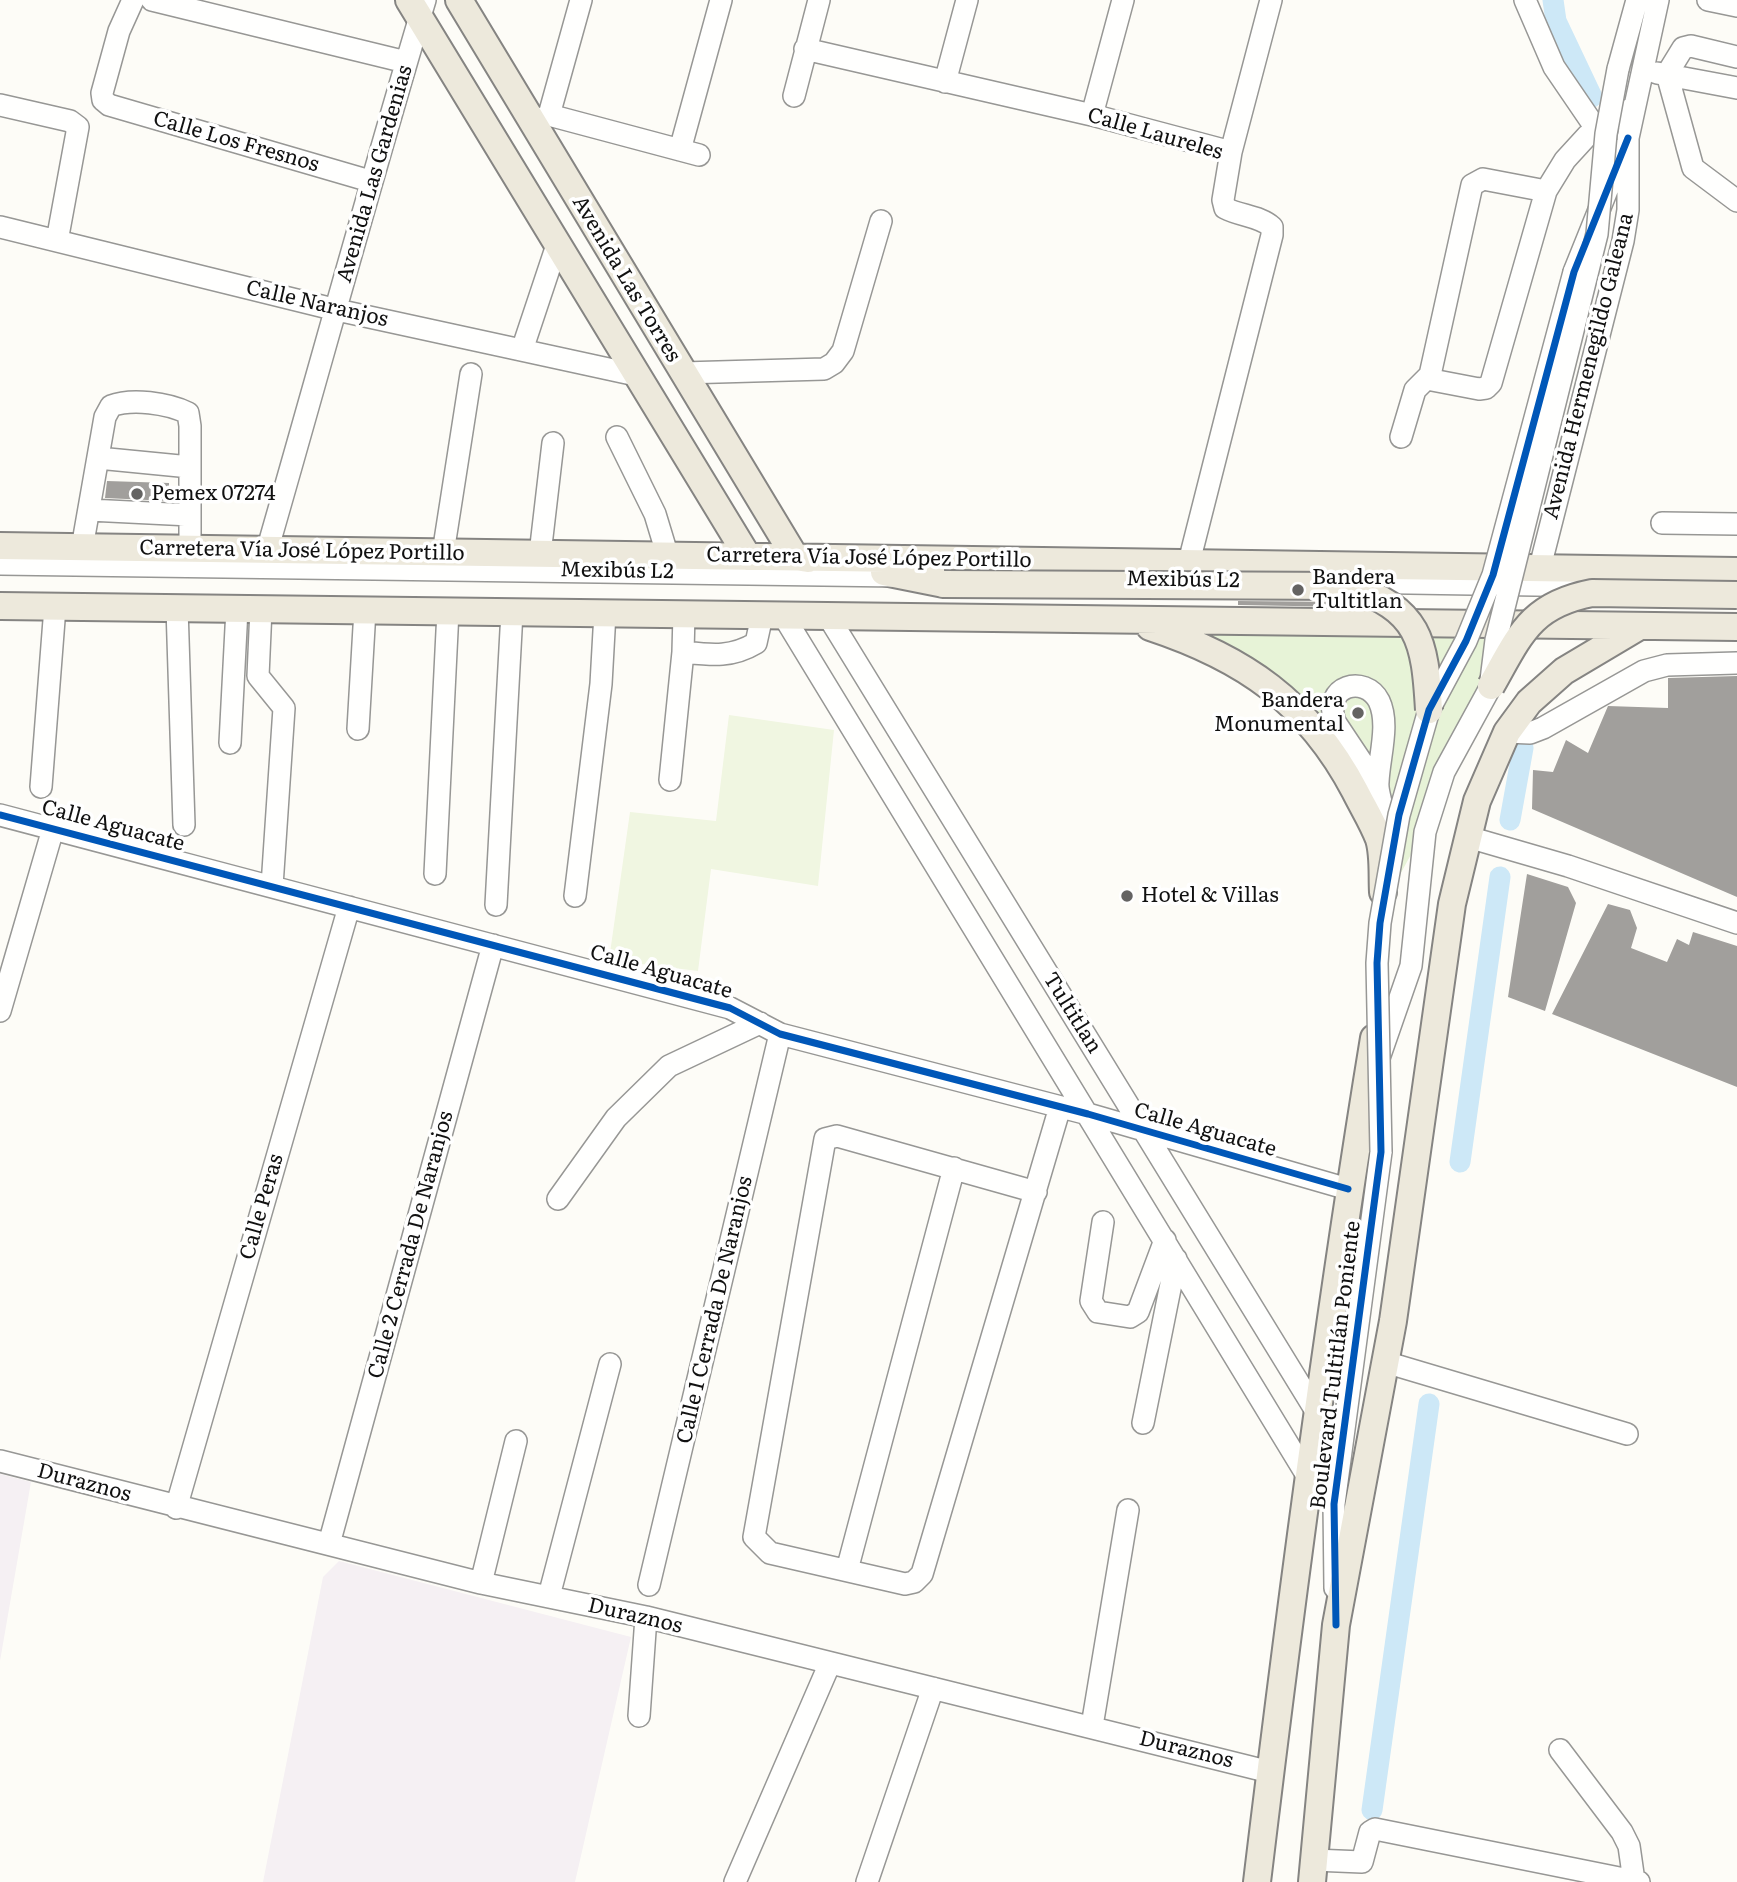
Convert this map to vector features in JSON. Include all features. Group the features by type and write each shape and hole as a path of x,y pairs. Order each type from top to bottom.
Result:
{"main road":[{"name":"Avenida Las Torres","path":"458,0 541,119 683,373 795,557"},
{"name":"Avenida Las Torres","path":"418,6 557,245 748,557"},
{"name":"Carretera Vía José López Portillo","path":"0,546 540,554 671,564 748,557 795,557 1737,571"},
{"path":"795,557 915,576 944,584 1347,586 1390,603 1406,616 1416,630 1423,647 1429,710"},
{"path":"1491,685 1528,624 1551,605 1571,597 1592,593 1737,595"},
{"path":"0,606 1737,627"},
{"path":"1125,619 1207,647 1242,666 1272,687 1301,713 1337,758 1379,841"},
{"path":"1336,1625 1385,1362 1452,904 1488,771 1507,732 1529,702 1564,671 1609,642 1643,625"},
{"name":"Boulevard Tultitlán Poniente","path":"1257,1882 1308,1477 1348,1189 1384,982 1379,841"},
{"name":"Boulevard Tultitlán Poniente","path":"1313,1871 1336,1625"}],"street":[{"path":"57,241 78,127 103,100 102,93 119,30 133,0"},
{"path":"152,0 406,62"},
{"path":"580,0 541,119 689,153 721,0"},
{"path":"794,96 818,0"},
{"path":"945,82 967,0"},
{"path":"1092,115 1123,0"},
{"path":"1231,152 1271,0"},
{"path":"1525,0 1554,67 1597,130"},
{"path":"1363,1107 1411,967 1425,832 1444,772 1491,685 1496,640 1597,234 1606,134 1618,69 1637,0"},
{"name":"Avenida Hermenegildo Galeana","path":"1540,567 1623,241 1628,210 1628,138 1658,0"},
{"path":"1707,0 1737,6"},
{"name":"Avenida Las Gardenias","path":"267,551 406,62 418,6"},
{"path":"1737,57 1691,46 1683,48 1667,75 1693,168 1737,201"},
{"name":"Calle Laureles","path":"805,49 1092,115 1231,152 1223,200 1225,208 1267,223 1272,227 1272,235 1189,562"},
{"path":"1642,70 1737,88"},
{"name":"Calle Los Fresnos","path":"103,100 109,106 370,181"},
{"path":"0,105 70,121 78,127"},
{"path":"1430,375 1438,383 1479,389 1486,388 1491,383 1546,191 1565,160 1597,130 1634,107"},
{"name":"Boulevard Tultitlán Poniente","path":"1336,1625 1334,1504 1381,1152 1377,962 1380,923 1399,815 1429,710 1466,641 1493,575 1574,272 1628,138"},
{"path":"1401,437 1415,390 1430,375 1472,185 1483,179 1546,191"},
{"path":"683,373 824,369 834,363 843,351 881,221"},
{"name":"Calle Naranjos","path":"0,227 337,310 636,375"},
{"path":"522,349 557,245"},
{"path":"443,553 471,373"},
{"path":"82,548 105,417 111,406 122,402 176,407 188,413 190,550"},
{"path":"617,438 654,514 671,564"},
{"path":"540,554 553,443"},
{"path":"98,458 190,467"},
{"path":"89,510 190,515"},
{"path":"1662,523 1737,524"},
{"name":"Mexibús L2","path":"0,564 671,564 915,576 1737,587"},
{"name":"Mexibús L2","path":"0,597 1737,621"},
{"path":"41,787 55,607"},
{"path":"177,608 184,825"},
{"path":"230,743 249,609"},
{"path":"249,609 258,676 284,708 272,886"},
{"path":"358,729 365,610"},
{"path":"435,874 448,611"},
{"path":"496,905 512,612"},
{"path":"575,896 601,684 606,613"},
{"path":"670,780 683,652 684,614"},
{"path":"683,652 722,656 739,653 756,643 773,616"},
{"name":"Tultitlan","path":"773,616 1088,1114 1308,1477"},
{"name":"Tultitlan","path":"828,616 1317,1411"},
{"path":"1507,732 1530,733 1544,728 1644,671 1667,665 1737,663"},
{"path":"1377,785 1382,811 1379,841"},
{"name":"Calle Aguacate","path":"0,814 730,1008 780,1034 1088,1114 1348,1189"},
{"path":"0,1011 53,828"},
{"path":"1468,837 1568,866 1737,923"},
{"name":"Calle Peras","path":"176,1508 349,907"},
{"name":"Calle 2 Cerrada De Naranjos","path":"329,1544 493,945"},
{"path":"558,1199 616,1118 669,1066 760,1023"},
{"name":"Calle 1 Cerrada De Naranjos","path":"649,1585 780,1034"},
{"path":"1035,1192 837,1136 825,1139 754,1537 770,1553 905,1584 914,1582 922,1574 1035,1192 1060,1107"},
{"path":"846,1570 954,1168"},
{"path":"1103,1222 1091,1301 1098,1312 1130,1317 1138,1312 1165,1240"},
{"path":"1143,1423 1176,1259"},
{"path":"1385,1362 1627,1434"},
{"path":"550,1596 610,1364"},
{"path":"481,1583 516,1441"},
{"name":"Duraznos","path":"0,1461 176,1508 481,1583 646,1618 1270,1772"},
{"path":"1092,1726 1128,1510"},
{"path":"639,1716 646,1618"},
{"path":"735,1882 830,1663"},
{"path":"867,1882 933,1688"},
{"path":"1313,1871 1362,1863 1370,1832 1375,1829 1637,1882 1629,1846 1622,1832 1560,1750"}],"shaded area":[{"path":"0,1474 31,1482 0,1661"},
{"path":"339,1561 631,1637 575,1882 263,1882 323,1577"}],"green space":[{"path":"1189,627 1532,632 1396,882 1358,770 1323,720 1264,665"},
{"path":"729,715 834,730 818,886 711,869 698,971 609,960 630,812 716,821"}],"building":[{"name":"Pemex 07274","path":"107,481 169,483 169,501 105,498"},
{"path":"1238,601 1344,602 1349,607 1238,605"},
{"path":"1737,676 1737,897 1532,809 1533,770 1553,772 1566,740 1588,753 1608,706 1668,708 1668,678"},
{"path":"1527,874 1568,887 1576,903 1545,1011 1508,997"},
{"path":"1608,904 1630,910 1637,928 1631,948 1667,962 1677,939 1689,945 1693,932 1737,946 1737,1087 1552,1014"}],"waterway":[{"path":"1553,0 1556,21 1592,97"},
{"path":"1510,820 1523,748"},
{"path":"1460,1162 1500,877"},
{"path":"1372,1810 1429,1404"}],"cycle path":[{"path":"1336,1625 1334,1504 1381,1152 1377,963 1380,923 1399,815 1429,710 1466,641 1493,575 1574,272 1628,138"},
{"path":"0,815 730,1008 780,1034 1088,1114 1348,1189"}],"place":[{"name":"Pemex 07274","path":"137,494"},
{"name":"Bandera Tultitlan","path":"1298,590"},
{"name":"Bandera Monumental","path":"1358,713"},
{"name":"Hotel & Villas","path":"1127,896"}]}
